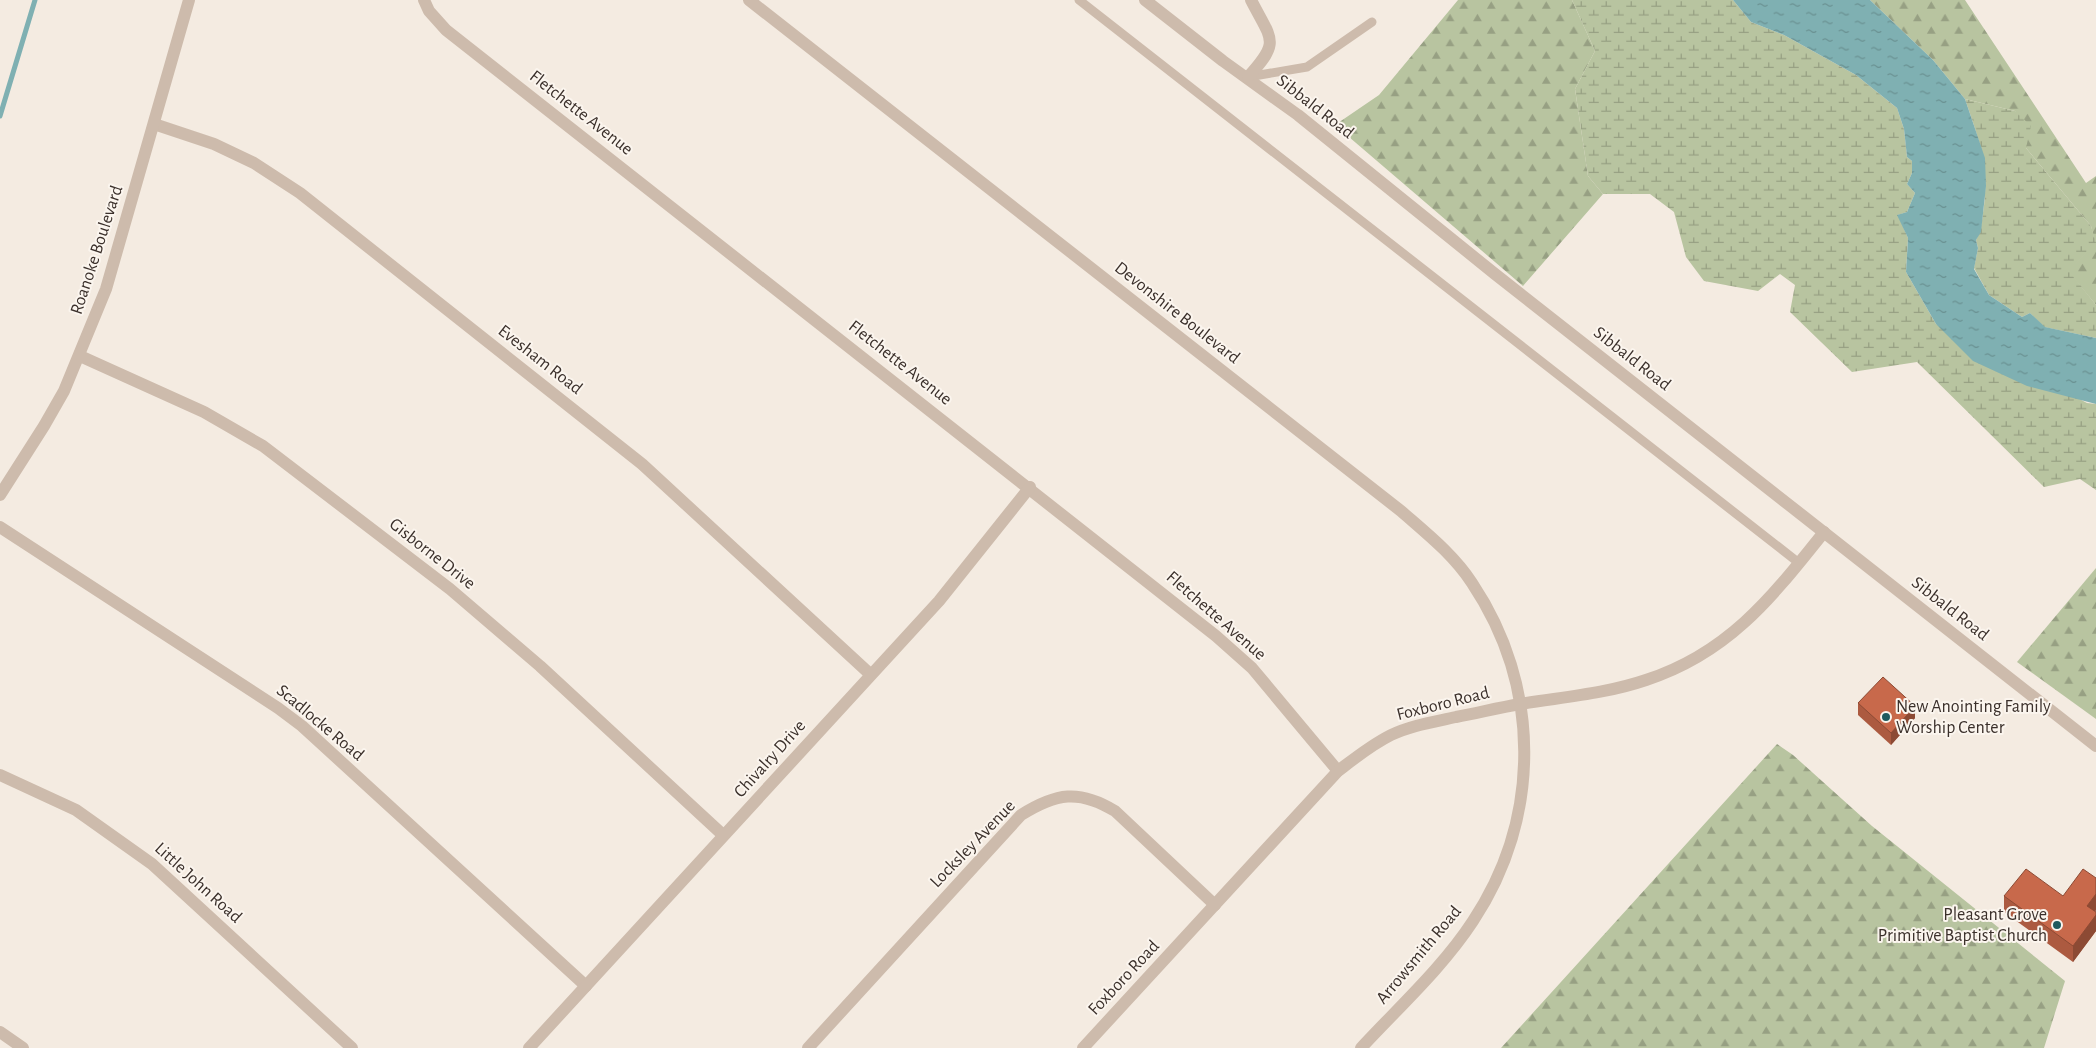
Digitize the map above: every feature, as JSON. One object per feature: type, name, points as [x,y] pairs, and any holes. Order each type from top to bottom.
[{"type":"street","name":"Roanoke Boulevard","points":[[0,495],[44,426],[80,356],[106,290],[189,0]]},
{"type":"street","name":"Fletchette Avenue","points":[[424,0],[429,11],[446,30],[1030,487],[1216,636],[1245,662],[1283,703],[1338,771]]},
{"type":"street","name":"Devonshire Boulevard","points":[[749,0],[1401,511],[1448,552],[1472,582],[1509,654],[1519,704]]},
{"type":"street","name":"Sibbald Road","points":[[1145,0],[1298,115],[1495,274],[2096,746]]},
{"type":"street","points":[[1248,78],[1264,60],[1271,48],[1270,36],[1252,0]]},
{"type":"street","name":"Evesham Road","points":[[154,124],[230,152],[254,163],[300,193],[642,464],[870,674]]},
{"type":"street","name":"Gisborne Drive","points":[[80,356],[204,412],[263,446],[450,589],[540,666],[723,835]]},
{"type":"street","name":"Chivalry Drive","points":[[529,1048],[965,570],[1030,487]]},
{"type":"street","name":"Scadlocke Road","points":[[0,527],[278,708],[302,726],[586,986]]},
{"type":"street","name":"Foxboro Road","points":[[1083,1048],[1338,771],[1368,748],[1413,726],[1519,704],[1606,691],[1648,680],[1700,655],[1726,639],[1750,619],[1800,563],[1824,532]]},
{"type":"street","name":"Arrowsmith Road","points":[[1361,1048],[1448,954],[1473,921],[1492,888],[1508,853],[1519,813],[1525,775],[1526,743],[1519,704]]},
{"type":"street","name":"Little John Road","points":[[0,775],[76,810],[152,864],[352,1048]]},
{"type":"street","name":"Locksley Avenue","points":[[808,1048],[1021,815],[1056,797],[1078,796],[1097,800],[1115,811],[1215,904]]},
{"type":"street","points":[[0,1032],[23,1048]]},
{"type":"lane","points":[[1079,0],[1800,563]]},
{"type":"lane","points":[[1248,78],[1307,67],[1372,22]]},
{"type":"green space","points":[[1458,0],[1572,0],[1595,51],[1575,89],[1588,176],[1603,194],[1523,286],[1335,125],[1379,95]]},
{"type":"green space","points":[[1572,0],[1733,0],[1751,22],[1784,35],[1856,75],[1897,108],[1904,129],[1907,157],[1912,161],[1912,173],[1907,184],[1915,193],[1907,212],[1898,215],[1908,238],[1906,272],[1936,324],[2087,403],[2096,404],[2096,490],[2080,479],[2044,487],[1917,362],[1852,372],[1790,312],[1795,285],[1780,274],[1758,291],[1704,281],[1686,257],[1674,212],[1650,194],[1603,194],[1588,176],[1575,89],[1595,51]]},
{"type":"green space","points":[[1870,0],[1965,0],[2086,183],[2096,176],[2096,305],[2068,271],[2095,243],[2091,226],[2026,148],[2015,111],[1965,99],[1933,60]]},
{"type":"green space","points":[[1965,99],[2015,111],[2031,126],[2026,148],[2091,226],[2096,243],[2069,271],[2096,305],[2096,338],[2044,327],[2030,313],[2022,317],[1989,295],[1974,268],[1978,248],[1976,240],[1981,228],[1984,206],[1985,177],[1982,152]]},
{"type":"green space","points":[[2096,568],[2096,719],[2017,662]]},
{"type":"green space","points":[[1777,744],[1793,755],[1872,826],[2065,981],[2044,1048],[1501,1048]]},
{"type":"water","points":[[1733,0],[1870,0],[1933,60],[1965,99],[1985,158],[1986,186],[1981,232],[1976,240],[1978,248],[1974,269],[1989,295],[2022,317],[2030,313],[2045,327],[2096,338],[2096,404],[2027,386],[1973,361],[1936,324],[1906,272],[1908,238],[1897,215],[1907,212],[1915,193],[1907,184],[1912,173],[1912,161],[1907,157],[1904,129],[1897,108],[1856,75],[1784,35],[1751,22]]},
{"type":"building","name":"New Anointing Family Worship Center","points":[[1883,677],[1915,706],[1891,733],[1858,703]]},
{"type":"building","name":"Pleasant Grove Primitive Baptist Church","points":[[2026,869],[2063,896],[2083,869],[2096,878],[2096,894],[2087,906],[2096,912],[2096,915],[2073,946],[2004,896]]},
{"type":"waterway","points":[[0,116],[35,0]]},
{"type":"place","name":"New Anointing Family Worship Center","points":[[1886,717]]},
{"type":"place","name":"Pleasant Grove Primitive Baptist Church","points":[[2057,925]]}]
